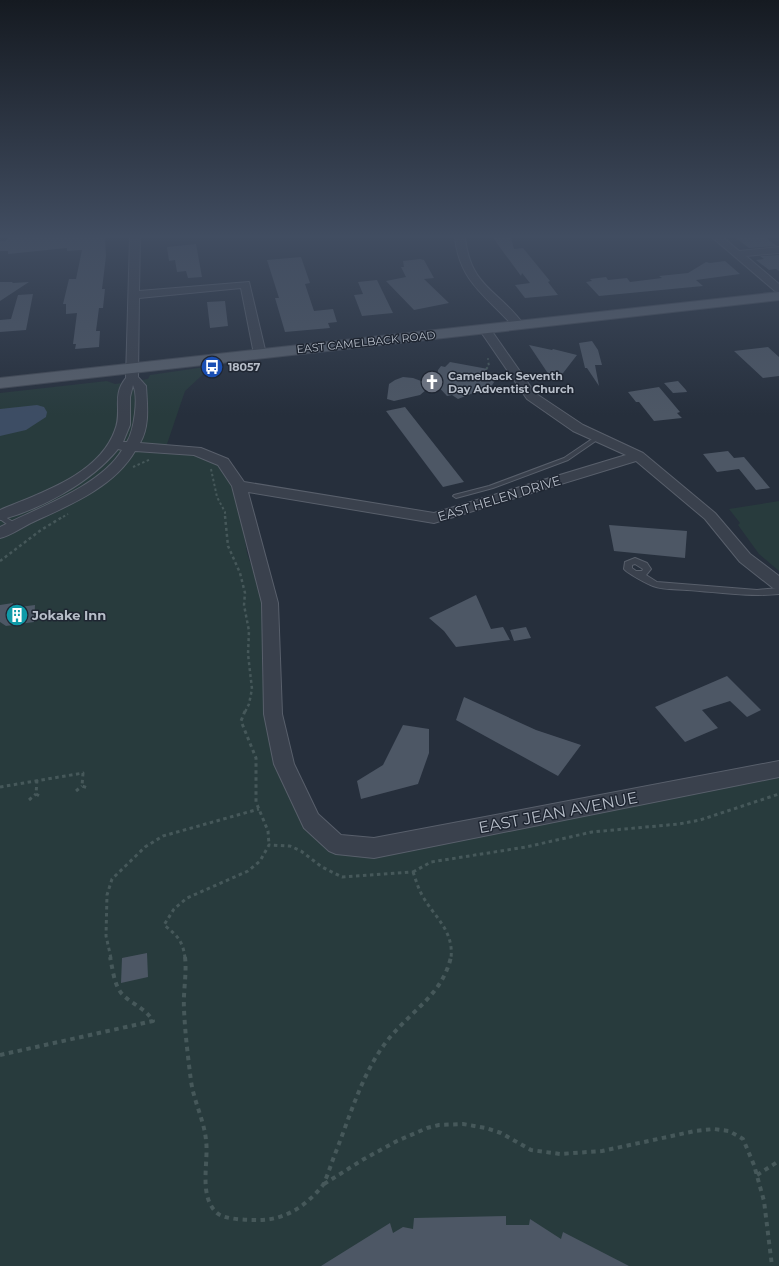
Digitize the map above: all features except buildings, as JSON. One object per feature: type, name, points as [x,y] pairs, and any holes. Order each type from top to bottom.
[{"type":"main road","name":"EAST CAMELBACK ROAD","points":[[0,383],[132,373],[260,354],[769,297]]},
{"type":"street","points":[[0,516],[65,487],[93,469],[115,445],[124,423],[125,388],[132,373],[135,297]]},
{"type":"street","points":[[248,297],[260,354]]},
{"type":"street","points":[[490,297],[510,315],[518,325]]},
{"type":"street","points":[[485,329],[531,396],[578,428],[638,456],[710,516],[746,558],[779,584]]},
{"type":"street","points":[[0,533],[13,525],[77,495],[108,474],[137,438],[140,423],[140,386],[132,373]]},
{"type":"street","points":[[115,445],[196,451],[223,462],[239,486]]},
{"type":"street","name":"EAST HELEN DRIVE","points":[[239,486],[434,518],[638,456]]},
{"type":"street","name":"EAST JEAN AVENUE","points":[[239,486],[270,603],[272,714],[284,764],[311,821],[336,844],[374,848],[779,769]]},
{"type":"lane","points":[[456,496],[491,487],[566,459],[598,438]]},
{"type":"lane","points":[[0,516],[13,525]]},
{"type":"lane","points":[[638,574],[655,584],[757,593],[779,591]]},
{"type":"path","points":[[486,369],[489,366],[488,358]]},
{"type":"path","points":[[132,467],[157,457]]},
{"type":"path","points":[[210,465],[217,497],[225,512],[228,546],[240,574],[245,593],[245,613],[249,631],[248,654],[252,689],[249,704],[241,721],[256,758],[256,802],[268,832],[269,845],[265,855],[259,863],[245,874],[184,898],[168,916],[164,925],[179,937],[184,946],[186,962],[184,1008],[185,1032],[194,1100],[205,1131],[207,1148],[206,1190],[210,1204],[218,1214],[247,1221],[264,1221],[293,1212],[308,1202],[324,1185],[347,1169],[411,1135],[438,1125],[452,1124],[484,1126],[536,1152],[554,1153],[603,1151],[634,1146],[694,1131],[715,1128],[731,1130],[739,1135],[749,1148],[765,1206],[772,1266]]},
{"type":"path","points":[[0,561],[41,530],[72,511]]},
{"type":"path","points":[[0,787],[83,773],[82,786],[76,791]]},
{"type":"path","points":[[30,800],[36,794],[37,780]]},
{"type":"path","points":[[82,786],[88,788]]},
{"type":"path","points":[[36,794],[41,796]]},
{"type":"path","points":[[269,845],[290,846],[300,851],[322,867],[342,877],[413,872],[431,862],[526,847],[592,832],[656,828],[693,821],[779,794]]},
{"type":"path","points":[[0,1055],[153,1021],[149,1014],[122,995],[116,983],[106,936],[107,895],[112,880],[145,847],[163,836],[259,809]]},
{"type":"path","points":[[324,1185],[364,1081],[377,1056],[394,1033],[442,985],[451,960],[451,937],[444,924],[418,887],[413,872]]},
{"type":"path","points":[[757,1175],[779,1161]]},
{"type":"shaded area","points":[[212,366],[185,391],[164,453],[194,455],[213,462],[221,468],[233,489],[240,511],[247,553],[261,594],[263,608],[262,667],[265,716],[304,826],[368,857],[386,856],[550,819],[779,773],[779,1266],[0,1266],[0,393],[107,381],[115,384],[148,379],[150,375]]},
{"type":"shaded area","points":[[779,501],[779,571],[759,554],[738,525],[740,523],[729,509]]},
{"type":"water","points":[[37,405],[44,407],[47,412],[46,417],[26,430],[0,436],[0,409]]},
{"type":"place","name":"18057","points":[[212,367]]},
{"type":"place","name":"Camelback Seventh Day Adventist Church","points":[[432,382]]},
{"type":"place","name":"Jokake Inn","points":[[17,615]]}]
